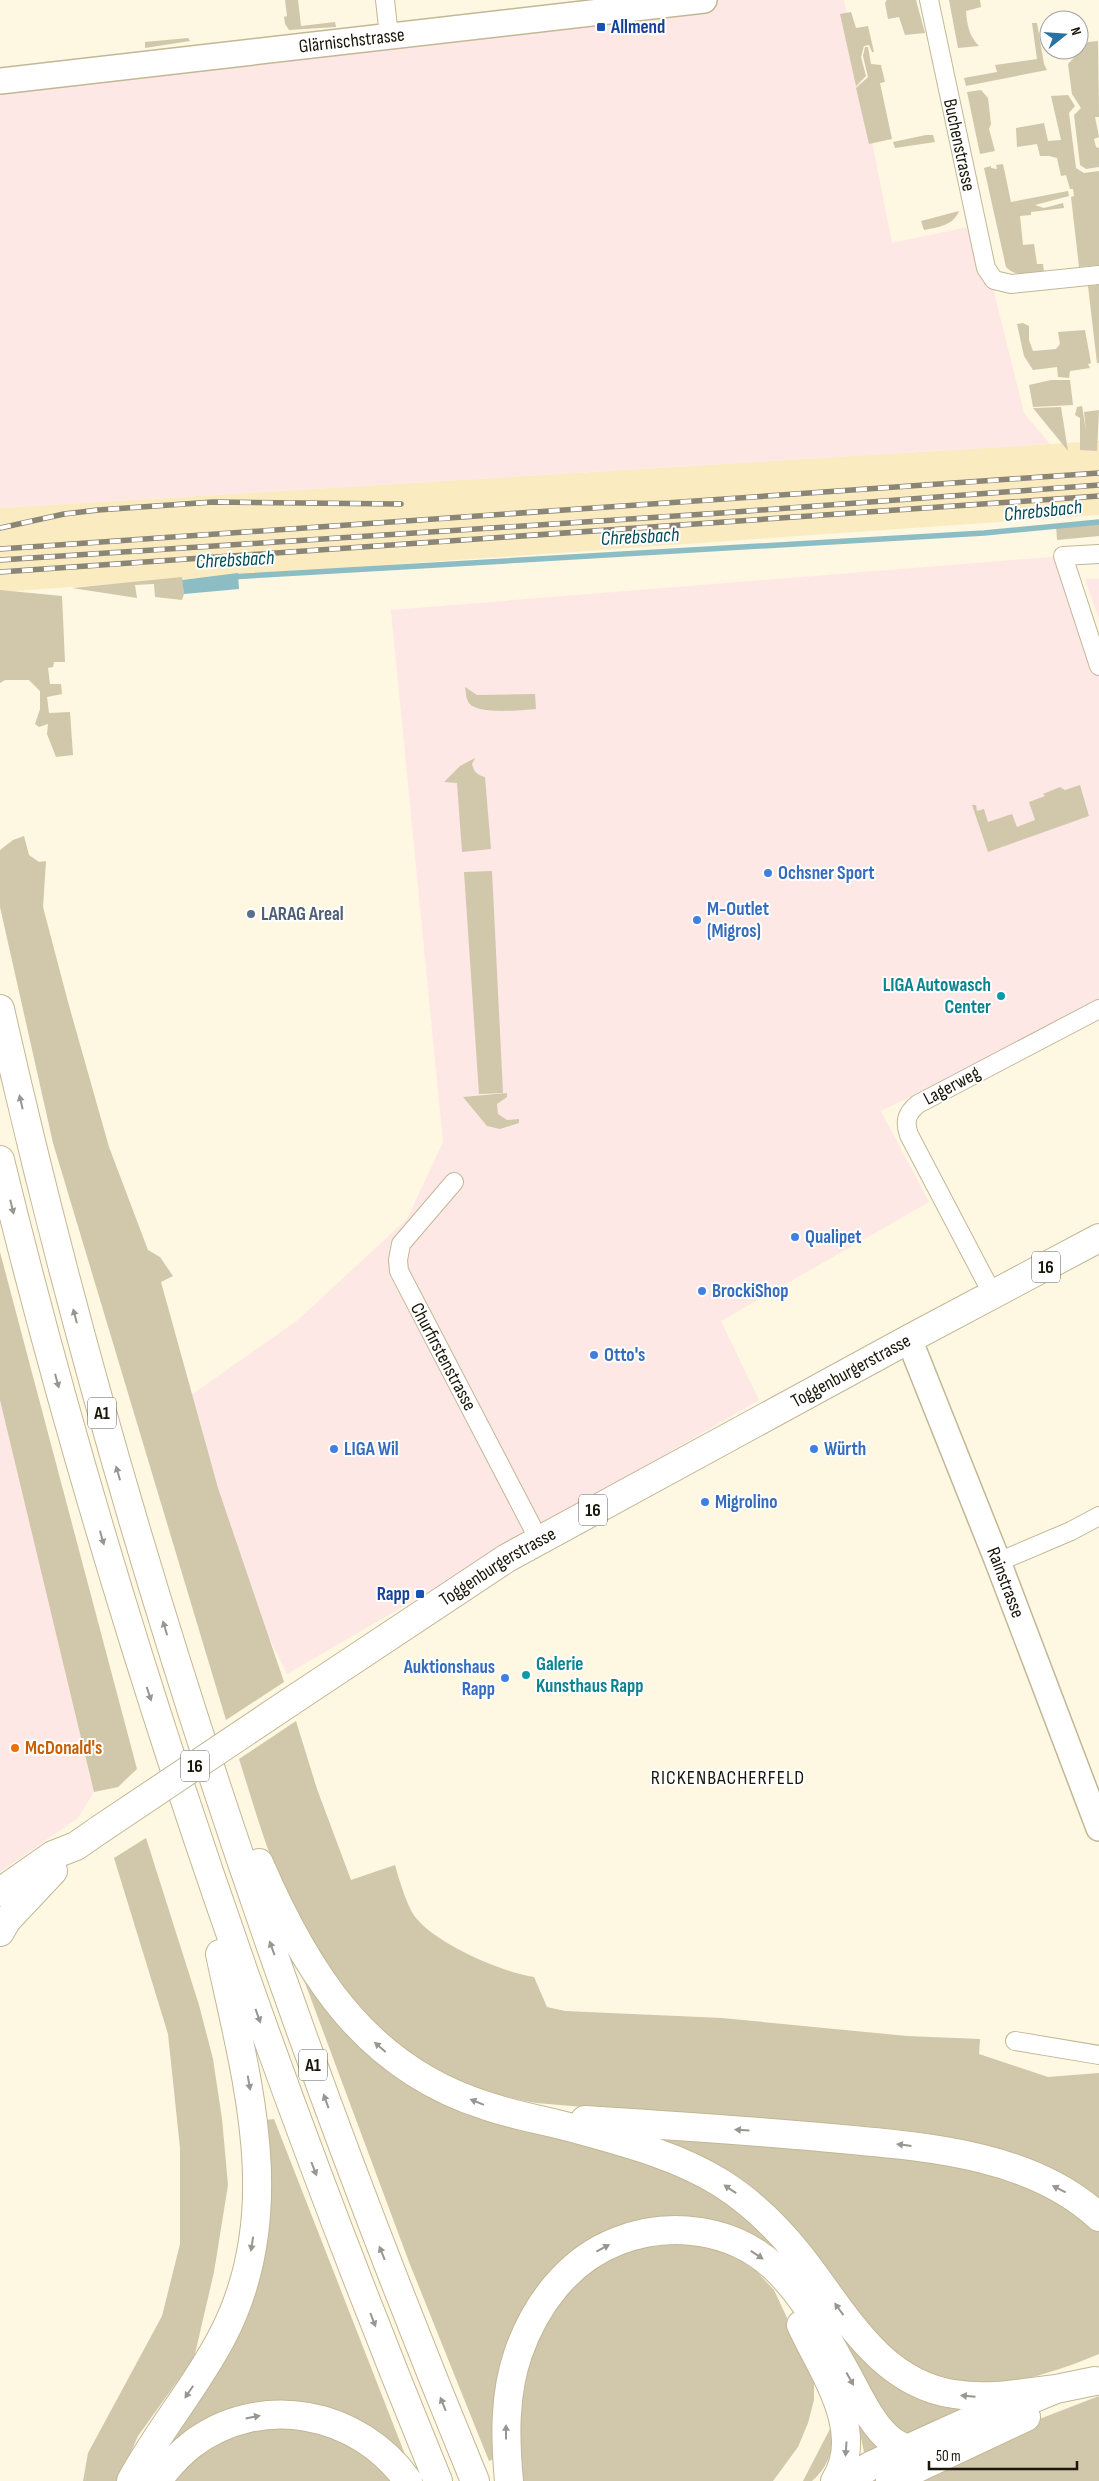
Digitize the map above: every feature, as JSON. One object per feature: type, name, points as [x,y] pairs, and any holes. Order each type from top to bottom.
[{"type":"main road","name":"A1","points":[[0,1009],[32,1149],[82,1344],[179,1675],[226,1820],[373,2231],[474,2481]]},
{"type":"main road","name":"A1","points":[[0,1160],[79,1460],[147,1688],[238,1959],[306,2147],[438,2481]]},
{"type":"main road","name":"Toggenburgerstrasse","points":[[0,1932],[7,1920],[26,1897],[76,1846],[461,1588],[540,1540],[1099,1238]]},
{"type":"main road","points":[[179,1675],[274,1896],[304,1955],[342,2009],[380,2048],[403,2066],[439,2087],[484,2106],[636,2146],[671,2158],[704,2174],[736,2193],[751,2204],[783,2236],[866,2344],[881,2359],[924,2387],[952,2394],[982,2397],[1056,2389],[1097,2381]]},
{"type":"main road","points":[[131,2481],[203,2371],[223,2335],[244,2281],[256,2218],[258,2170],[252,2100],[192,1821]]},
{"type":"main road","name":"Toggenburgerstrasse","points":[[0,1892],[53,1856],[76,1846]]},
{"type":"main road","points":[[524,2115],[743,2130],[905,2144],[1009,2166],[1064,2191],[1099,2217]]},
{"type":"main road","points":[[509,2481],[506,2428],[511,2381],[531,2321],[546,2298],[564,2277],[588,2257],[614,2242],[646,2232],[679,2230],[707,2233],[752,2251],[773,2266],[808,2307],[874,2421],[887,2436],[906,2449],[926,2454],[946,2454]]},
{"type":"main road","points":[[791,2288],[796,2314],[830,2386],[844,2422],[846,2455],[843,2468],[834,2481]]},
{"type":"main road","points":[[890,2481],[1097,2381]]},
{"type":"main road","points":[[846,2481],[870,2466],[980,2416],[1007,2409],[1056,2389]]},
{"type":"main road","points":[[157,2481],[177,2457],[208,2434],[247,2418],[282,2414],[322,2419],[352,2431],[381,2450],[408,2481]]},
{"type":"street","points":[[385,0],[389,36]]},
{"type":"street","name":"Glärnischstrasse","points":[[0,81],[704,0]]},
{"type":"street","name":"Buchenstrasse","points":[[929,0],[983,261],[990,274],[1000,283],[1023,284],[1099,275]]},
{"type":"street","points":[[1099,554],[1063,556],[1099,666]]},
{"type":"street","name":"Lagerweg","points":[[993,1295],[910,1135],[906,1126],[907,1117],[918,1104],[1099,1009]]},
{"type":"street","name":"Churfirstenstrasse","points":[[454,1182],[401,1244],[398,1271],[540,1540]]},
{"type":"street","name":"Rainstrasse","points":[[909,1339],[998,1562],[1099,1828]]},
{"type":"street","points":[[998,1562],[1071,1531],[1099,1516]]},
{"type":"street","points":[[1015,2041],[1099,2055]]},
{"type":"shaded area","points":[[285,0],[298,0],[301,26],[335,22],[336,27],[289,30],[285,24],[284,17],[287,16]]},
{"type":"shaded area","points":[[704,0],[844,0],[892,243],[968,227],[994,292],[1024,413],[1050,444],[0,508],[0,81]]},
{"type":"shaded area","points":[[887,0],[916,0],[925,33],[905,35],[899,17],[888,19],[885,3]]},
{"type":"shaded area","points":[[949,0],[980,0],[981,7],[966,11],[969,30],[979,46],[958,48]]},
{"type":"shaded area","points":[[851,12],[856,28],[868,26],[874,52],[872,52],[869,45],[864,46],[861,57],[866,76],[856,86],[840,14]]},
{"type":"shaded area","points":[[1032,23],[1037,23],[1039,60],[1043,60],[1047,70],[966,86],[964,78],[997,72],[995,65],[1037,59]]},
{"type":"shaded area","points":[[188,38],[190,41],[145,48],[145,42]]},
{"type":"shaded area","points":[[1098,41],[1099,117],[1095,117],[1099,137],[1094,139],[1096,147],[1099,148],[1099,167],[1086,169],[1080,165],[1074,115],[1081,108],[1072,94],[1068,64],[1072,60],[1089,60],[1089,42]]},
{"type":"shaded area","points":[[865,47],[868,47],[871,64],[881,65],[885,82],[880,83],[892,139],[869,144],[856,88],[868,77],[863,56]]},
{"type":"shaded area","points":[[981,90],[988,98],[991,124],[989,129],[995,151],[980,154],[967,92]]},
{"type":"shaded area","points":[[1068,95],[1075,106],[1069,113],[1076,168],[1084,173],[1099,171],[1099,265],[1079,267],[1071,197],[1074,196],[1073,189],[1070,189],[1066,175],[1061,176],[1057,158],[1040,156],[1037,144],[1017,147],[1016,128],[1044,123],[1048,141],[1061,140],[1051,96]]},
{"type":"shaded area","points":[[933,135],[935,142],[895,148],[893,142]]},
{"type":"shaded area","points":[[1003,164],[1011,202],[1068,191],[1069,196],[1035,205],[1044,208],[1063,203],[1064,208],[1031,212],[1031,215],[1020,216],[1023,245],[1034,244],[1037,264],[1043,264],[1044,272],[1019,274],[1006,267],[984,168],[991,166],[991,168],[997,169],[996,165]]},
{"type":"shaded area","points":[[959,211],[949,223],[924,230],[921,221]]},
{"type":"shaded area","points":[[1099,285],[1099,363],[1097,363],[1088,286]]},
{"type":"shaded area","points":[[1023,323],[1029,326],[1029,340],[1033,351],[1056,349],[1060,344],[1058,332],[1085,330],[1091,363],[1088,364],[1090,368],[1070,371],[1069,378],[1058,377],[1057,367],[1033,370],[1024,356],[1017,324]]},
{"type":"shaded area","points":[[1051,380],[1070,380],[1073,405],[1033,407],[1029,385]]},
{"type":"shaded area","points":[[1082,406],[1086,431],[1084,412],[1099,410],[1097,451],[1080,450],[1080,418],[1075,415],[1077,407]]},
{"type":"shaded area","points":[[1061,407],[1068,451],[1033,408]]},
{"type":"shaded area","points":[[1099,441],[1099,515],[0,592],[0,508]]},
{"type":"shaded area","points":[[1099,522],[1099,536],[1057,540],[1056,525]]},
{"type":"shaded area","points":[[1063,556],[1099,642],[1099,1005],[881,1111],[929,1202],[721,1321],[759,1400],[287,1674],[198,1492],[191,1395],[298,1320],[407,1219],[443,1142],[391,610]]},
{"type":"shaded area","points":[[182,577],[184,594],[182,600],[155,597],[154,584],[135,585],[137,598],[72,588]]},
{"type":"shaded area","points":[[1085,579],[1099,579],[1099,619]]},
{"type":"shaded area","points":[[0,590],[62,596],[65,662],[54,662],[53,667],[48,668],[50,684],[61,684],[62,694],[47,697],[49,713],[70,712],[73,755],[56,757],[47,734],[48,724],[39,727],[35,724],[40,709],[40,691],[29,680],[5,680],[0,683]]},
{"type":"shaded area","points":[[465,687],[477,695],[535,694],[536,709],[500,711],[474,707],[469,703]]},
{"type":"shaded area","points":[[475,758],[472,764],[476,773],[485,777],[491,849],[462,852],[457,783],[444,782],[460,766]]},
{"type":"shaded area","points":[[1080,785],[1089,816],[988,852],[972,805],[976,805],[977,811],[984,809],[988,822],[1012,814],[1017,827],[1035,820],[1029,802],[1045,796],[1043,794],[1060,787],[1065,790]]},
{"type":"shaded area","points":[[24,836],[29,855],[39,862],[46,861],[43,907],[109,1147],[148,1250],[160,1257],[173,1276],[161,1282],[218,1488],[284,1682],[226,1720],[53,1143],[0,907],[0,850],[13,840]]},
{"type":"shaded area","points":[[492,871],[503,1093],[479,1094],[464,872]]},
{"type":"shaded area","points":[[507,1093],[507,1097],[497,1104],[498,1114],[507,1120],[519,1119],[519,1123],[500,1129],[487,1126],[463,1097]]},
{"type":"shaded area","points":[[0,1252],[137,1769],[118,1787],[94,1792],[0,1400]]},
{"type":"shaded area","points":[[0,1393],[94,1792],[78,1818],[0,1872]]},
{"type":"shaded area","points":[[296,1721],[317,1789],[351,1880],[395,1865],[409,1907],[426,1928],[454,1947],[470,1955],[505,1969],[534,1977],[547,2007],[565,2011],[722,2018],[907,2036],[980,2039],[979,2054],[1048,2077],[1099,2073],[1099,2199],[1062,2176],[1023,2158],[982,2145],[939,2136],[896,2129],[852,2125],[536,2103],[492,2093],[453,2078],[417,2058],[385,2034],[356,2006],[331,1974],[308,1938],[280,1881],[267,1847],[239,1759]]},
{"type":"shaded area","points":[[146,1838],[199,2005],[213,2059],[222,2119],[228,2185],[214,2272],[194,2358],[138,2436],[118,2481],[83,2481],[88,2453],[162,2316],[180,2244],[180,2148],[168,2034],[114,1858]]},
{"type":"shaded area","points":[[301,1972],[361,2043],[662,2164],[751,2216],[812,2287],[964,2411],[910,2435],[887,2426],[855,2369],[713,2222],[555,2273],[499,2457],[489,2461],[409,2262]]},
{"type":"shaded area","points":[[274,2119],[406,2457],[399,2457],[320,2410],[167,2455],[162,2448],[214,2372],[265,2120]]},
{"type":"shaded area","points":[[641,2131],[984,2164],[1099,2224],[1099,2354],[1046,2373],[990,2384],[962,2384],[935,2378],[910,2367],[887,2348],[841,2292],[762,2226]]},
{"type":"shaded area","points":[[675,2240],[725,2250],[756,2271],[774,2290],[814,2376],[814,2400],[808,2423],[798,2447],[773,2481],[522,2481],[518,2427],[524,2381],[544,2320],[561,2296],[614,2252]]},
{"type":"shaded area","points":[[1099,2396],[1099,2481],[906,2481],[1042,2418]]},
{"type":"shaded area","points":[[857,2419],[883,2447],[871,2453],[864,2452]]},
{"type":"shaded area","points":[[282,2425],[329,2433],[366,2454],[392,2481],[172,2481],[183,2466],[232,2435]]},
{"type":"shaded area","points":[[832,2425],[833,2441],[827,2463],[812,2481],[803,2481]]},
{"type":"water","points":[[238,573],[239,589],[184,594],[182,580]]},
{"type":"waterway","name":"Chrebsbach","points":[[230,577],[984,533],[1099,522]]},
{"type":"railway","points":[[0,549],[1099,473]]},
{"type":"railway","points":[[0,560],[721,513],[1099,485]]},
{"type":"railway","points":[[0,572],[1099,496]]},
{"type":"railway","points":[[0,528],[64,514],[213,502],[401,504]]},
{"type":"place","name":"Allmend","points":[[601,27]]},
{"type":"place","name":"Ochsner Sport","points":[[768,873]]},
{"type":"place","name":"LARAG Areal","points":[[251,914]]},
{"type":"place","name":"M-Outlet (Migros)","points":[[697,920]]},
{"type":"place","name":"LIGA Autowasch Center","points":[[1001,996]]},
{"type":"place","name":"Qualipet","points":[[795,1237]]},
{"type":"place","name":"BrockiShop","points":[[702,1291]]},
{"type":"place","name":"Otto's","points":[[594,1355]]},
{"type":"place","name":"LIGA Wil","points":[[334,1449]]},
{"type":"place","name":"Würth","points":[[814,1449]]},
{"type":"place","name":"Migrolino","points":[[705,1502]]},
{"type":"place","name":"Rapp","points":[[420,1594]]},
{"type":"place","name":"Galerie Kunsthaus Rapp","points":[[526,1675]]},
{"type":"place","name":"Auktionshaus Rapp","points":[[505,1678]]},
{"type":"place","name":"McDonald's","points":[[15,1748]]},
{"type":"district","name":"RICKENBACHERFELD","points":[[728,1778]]}]
